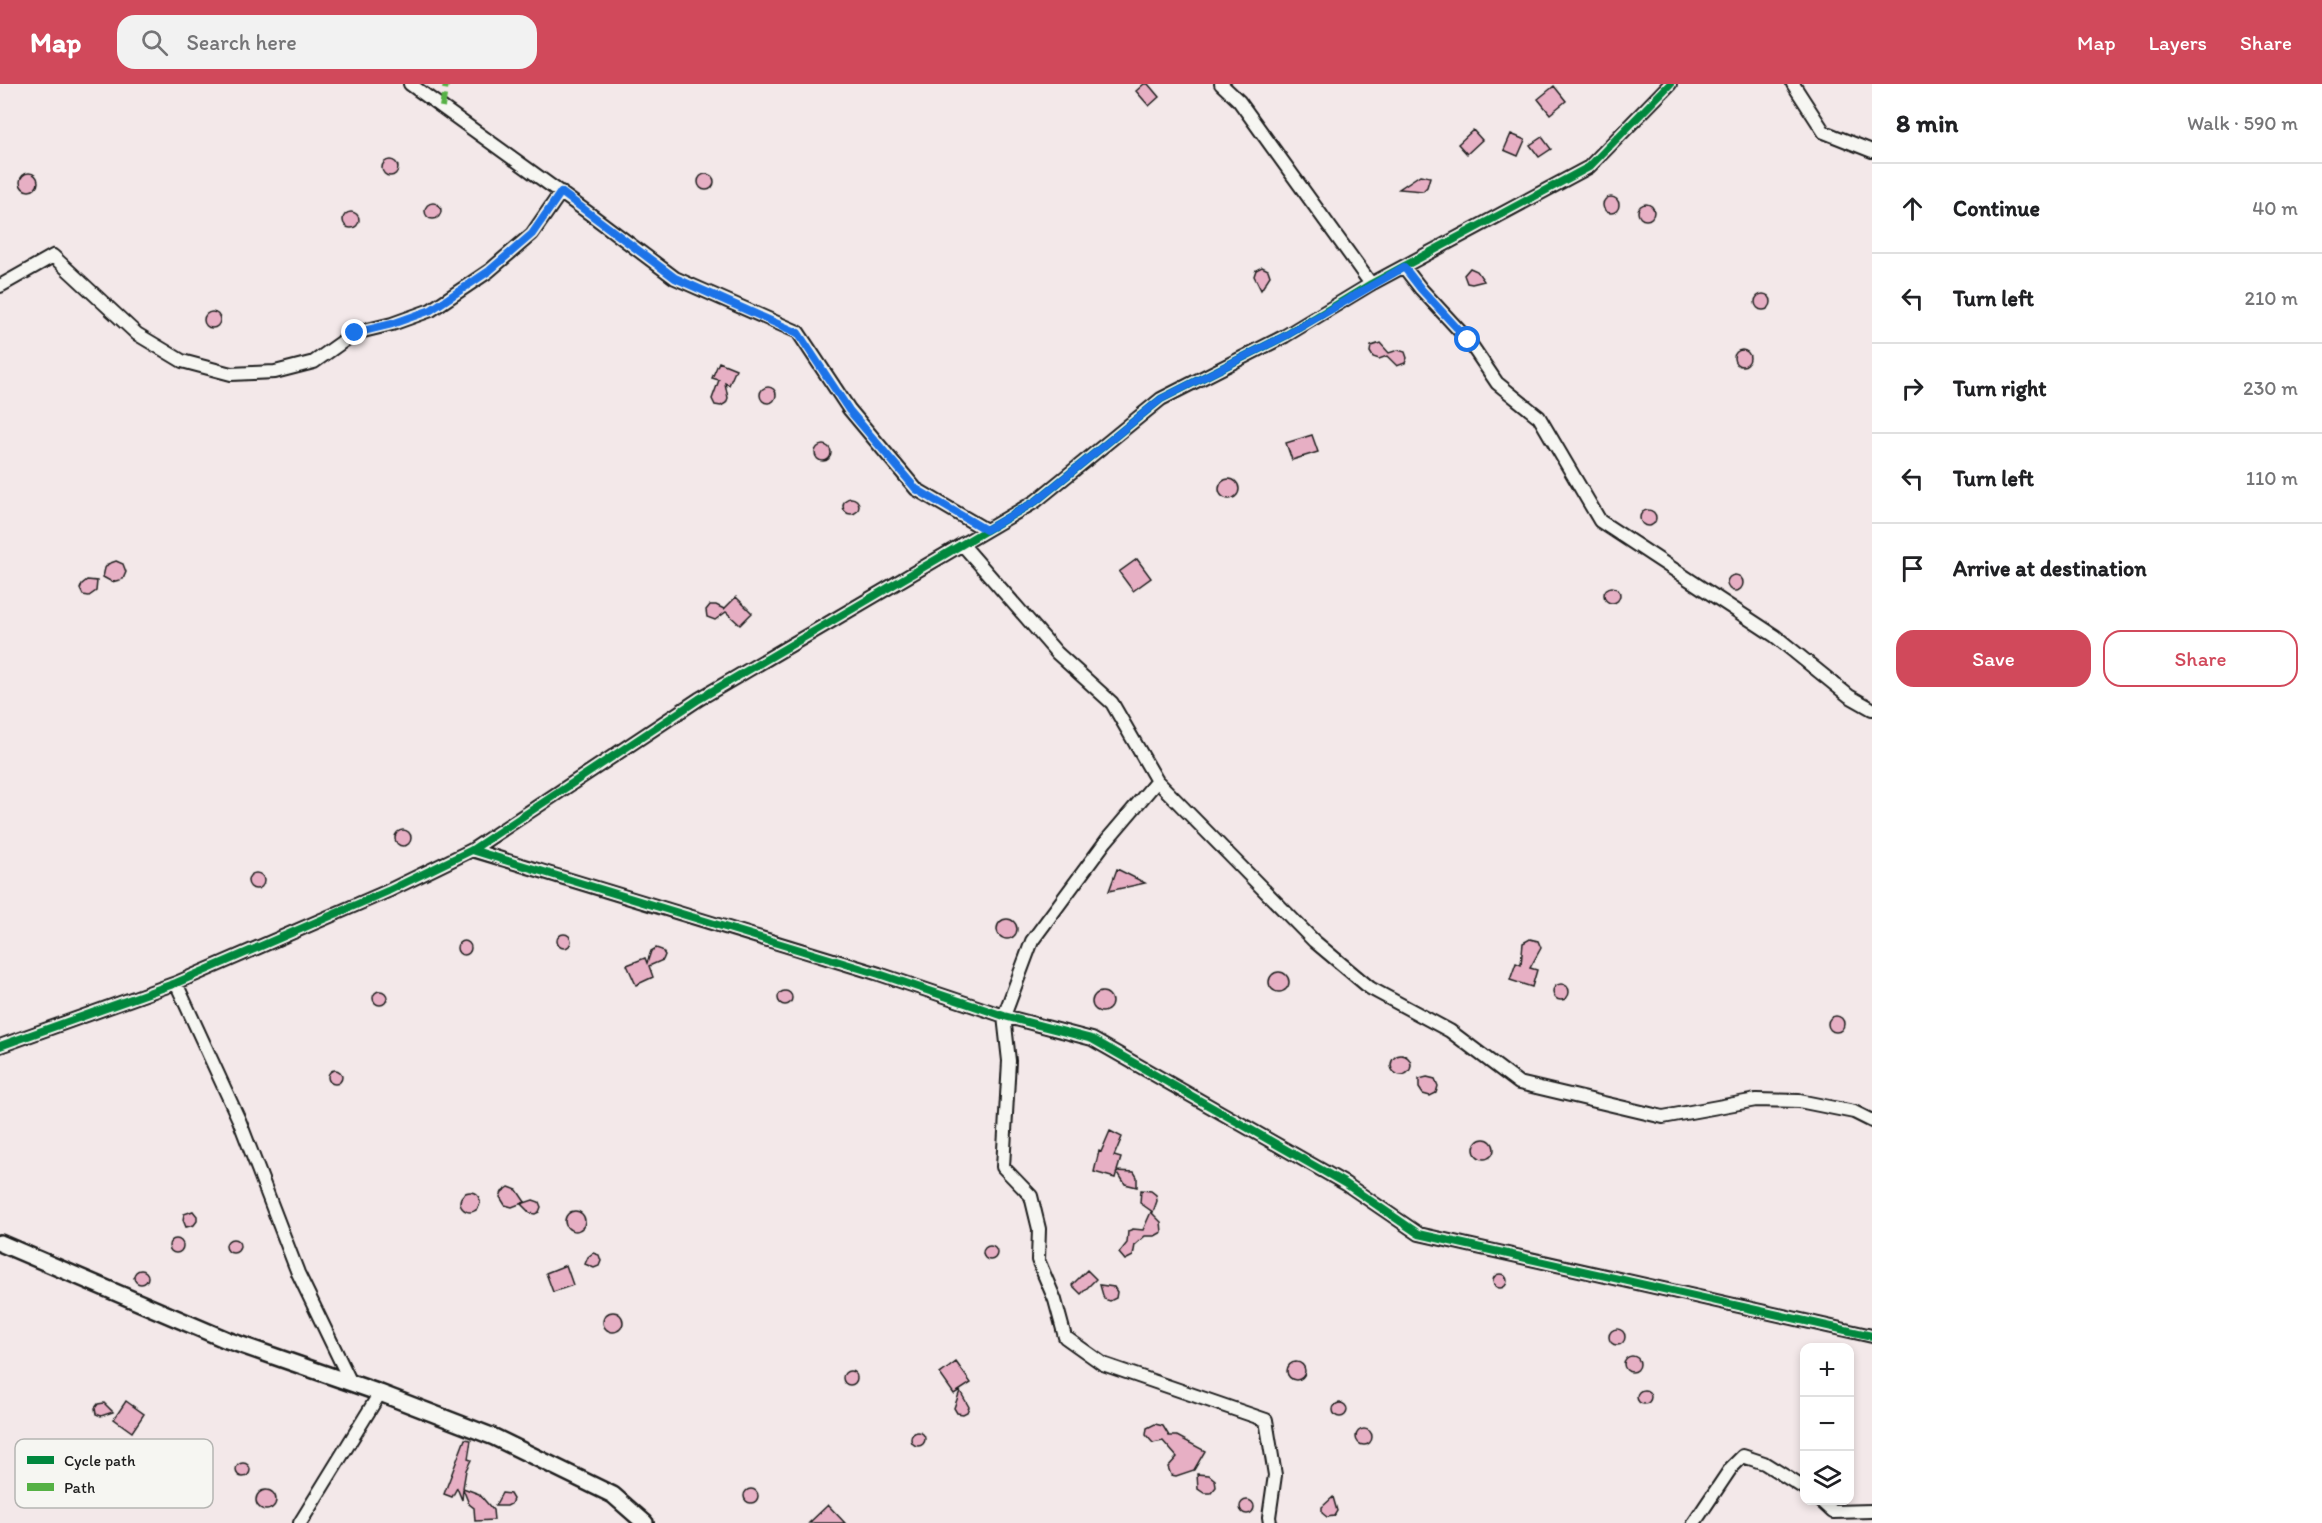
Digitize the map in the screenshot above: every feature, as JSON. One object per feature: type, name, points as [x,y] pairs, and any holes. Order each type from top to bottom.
[{"type":"street","points":[[410,84],[561,192],[675,278],[798,333],[849,410],[916,489],[986,530]]},
{"type":"street","points":[[1221,84],[1239,102],[1371,284]]},
{"type":"street","points":[[0,1046],[176,983],[388,891],[472,850],[699,699],[1036,501],[1161,399],[1285,336],[1371,284],[1589,166],[1670,84]]},
{"type":"street","points":[[1793,84],[1824,132],[1872,151]]},
{"type":"street","points":[[0,286],[53,256],[137,334],[182,361],[231,374],[275,372],[314,362],[355,333],[392,324],[431,310],[489,271],[532,234],[561,192]]},
{"type":"street","points":[[1404,267],[1468,340],[1497,382],[1539,417],[1600,521],[1776,636],[1849,696],[1872,709]]},
{"type":"street","points":[[962,544],[1057,653],[1112,703],[1157,781],[1314,941],[1370,988],[1450,1031],[1519,1083],[1663,1117],[1756,1100],[1799,1101],[1854,1112],[1872,1121]]},
{"type":"street","points":[[1157,781],[1106,841],[1032,941],[1004,1016],[1009,1061],[1003,1167],[1031,1196],[1039,1229],[1038,1260],[1055,1300],[1065,1337],[1103,1364],[1266,1420],[1275,1475],[1267,1521]]},
{"type":"street","points":[[472,850],[879,974],[1004,1016],[1092,1039],[1346,1184],[1419,1233],[1872,1336]]},
{"type":"street","points":[[176,983],[239,1120],[298,1273],[351,1383]]},
{"type":"street","points":[[0,1243],[227,1340],[380,1393],[494,1437],[613,1495],[645,1523]]},
{"type":"street","points":[[300,1523],[380,1393]]},
{"type":"street","points":[[1694,1523],[1731,1468],[1743,1456],[1764,1463],[1800,1486]]},
{"type":"street","points":[[1825,1505],[1833,1512],[1872,1511]]},
{"type":"building","points":[[1144,84],[1148,84],[1159,97],[1149,106],[1136,91]]},
{"type":"building","points":[[1554,86],[1566,101],[1550,114],[1538,99]]},
{"type":"building","points":[[1473,130],[1482,140],[1467,154],[1458,144]]},
{"type":"building","points":[[1511,134],[1525,140],[1518,156],[1504,150]]},
{"type":"building","points":[[1542,137],[1551,149],[1539,157],[1530,145]]},
{"type":"building","points":[[390,160],[396,162],[398,168],[396,174],[390,176],[384,174],[382,168],[384,162]]},
{"type":"building","points":[[29,173],[35,176],[38,182],[35,188],[29,191],[23,188],[20,182],[23,176]]},
{"type":"building","points":[[706,174],[712,176],[714,182],[712,188],[706,190],[700,188],[698,182],[700,176]]},
{"type":"building","points":[[1420,175],[1430,177],[1423,191],[1399,189]]},
{"type":"building","points":[[1611,197],[1617,199],[1619,205],[1617,211],[1611,213],[1605,211],[1603,205],[1605,199]]},
{"type":"building","points":[[433,203],[439,205],[441,211],[439,217],[433,219],[427,217],[425,211],[427,205]]},
{"type":"building","points":[[1646,204],[1652,206],[1654,212],[1652,218],[1646,220],[1640,218],[1638,212],[1640,206]]},
{"type":"building","points":[[351,212],[357,214],[359,220],[357,226],[351,228],[345,226],[343,220],[345,214]]},
{"type":"building","points":[[1262,267],[1268,270],[1270,276],[1261,290],[1254,276],[1256,270]]},
{"type":"building","points":[[1470,268],[1477,271],[1484,281],[1467,283],[1464,275]]},
{"type":"building","points":[[1763,294],[1769,296],[1771,302],[1769,308],[1763,310],[1757,308],[1755,302],[1757,296]]},
{"type":"building","points":[[212,312],[218,314],[220,320],[218,326],[212,328],[206,326],[204,320],[206,314]]},
{"type":"building","points":[[1380,343],[1389,353],[1398,350],[1405,352],[1407,358],[1405,363],[1397,366],[1387,356],[1379,359],[1373,357],[1370,352],[1371,346]]},
{"type":"building","points":[[1742,350],[1748,352],[1750,358],[1748,364],[1742,366],[1736,364],[1734,358],[1736,352]]},
{"type":"building","points":[[719,362],[736,369],[729,385],[725,383],[728,398],[721,406],[715,405],[712,399],[719,380],[712,378]]},
{"type":"building","points":[[768,387],[774,389],[776,395],[774,401],[768,403],[762,401],[760,395],[762,389]]},
{"type":"building","points":[[1312,435],[1318,452],[1292,460],[1286,443]]},
{"type":"building","points":[[823,445],[829,447],[831,453],[829,459],[823,461],[817,459],[815,453],[817,447]]},
{"type":"building","points":[[1229,479],[1236,482],[1239,489],[1236,496],[1229,499],[1222,496],[1219,489],[1222,482]]},
{"type":"building","points":[[851,498],[857,500],[859,506],[857,512],[851,514],[845,512],[843,506],[845,500]]},
{"type":"building","points":[[1648,510],[1654,512],[1656,518],[1654,524],[1648,526],[1642,524],[1640,518],[1642,512]]},
{"type":"building","points":[[1137,559],[1151,578],[1133,591],[1119,572]]},
{"type":"building","points":[[116,561],[123,564],[126,572],[123,579],[112,582],[103,577],[108,564]]},
{"type":"building","points":[[1735,575],[1741,577],[1743,583],[1741,589],[1735,591],[1729,589],[1727,583],[1729,577]]},
{"type":"building","points":[[87,580],[97,581],[96,591],[89,596],[83,595],[80,589]]},
{"type":"building","points":[[1612,587],[1618,589],[1620,595],[1618,601],[1612,603],[1606,601],[1604,595],[1606,589]]},
{"type":"building","points":[[736,597],[752,613],[740,625],[726,612],[715,620],[707,617],[706,610],[710,605],[724,609]]},
{"type":"building","points":[[403,830],[409,832],[411,838],[409,844],[403,846],[397,844],[395,838],[397,832]]},
{"type":"building","points":[[1117,869],[1145,883],[1109,891]]},
{"type":"building","points":[[256,873],[262,875],[264,881],[262,887],[256,889],[250,887],[248,881],[250,875]]},
{"type":"building","points":[[1007,919],[1014,922],[1017,929],[1014,936],[1007,939],[1000,936],[997,929],[1000,922]]},
{"type":"building","points":[[561,934],[567,934],[571,941],[567,948],[561,948],[557,944],[557,938]]},
{"type":"building","points":[[1530,939],[1538,941],[1541,948],[1530,968],[1537,970],[1532,987],[1510,980],[1516,963],[1521,965],[1523,943]]},
{"type":"building","points":[[461,941],[467,941],[471,948],[467,955],[461,955],[457,951],[457,945]]},
{"type":"building","points":[[656,948],[662,950],[665,955],[663,960],[649,966],[653,977],[636,985],[627,965],[645,958],[647,963],[651,951]]},
{"type":"building","points":[[1279,972],[1286,975],[1289,982],[1286,989],[1279,992],[1272,989],[1269,982],[1272,975]]},
{"type":"building","points":[[1561,984],[1567,986],[1569,992],[1567,998],[1561,1000],[1555,998],[1553,992],[1555,986]]},
{"type":"building","points":[[377,991],[383,991],[387,998],[383,1005],[377,1005],[373,1001],[373,995]]},
{"type":"building","points":[[782,991],[788,991],[792,998],[788,1005],[782,1005],[778,1001],[778,995]]},
{"type":"building","points":[[1102,992],[1109,995],[1112,1002],[1109,1009],[1102,1012],[1095,1009],[1092,1002],[1095,995]]},
{"type":"building","points":[[1836,1016],[1842,1018],[1844,1024],[1842,1030],[1836,1032],[1830,1030],[1828,1024],[1830,1018]]},
{"type":"building","points":[[1401,1055],[1408,1058],[1411,1065],[1408,1072],[1401,1075],[1394,1072],[1391,1065],[1394,1058]]},
{"type":"building","points":[[332,1070],[338,1070],[342,1077],[338,1084],[332,1084],[328,1080],[328,1074]]},
{"type":"building","points":[[1427,1077],[1435,1079],[1438,1086],[1436,1093],[1430,1096],[1423,1094],[1419,1088],[1419,1079]]},
{"type":"building","points":[[1110,1131],[1122,1137],[1114,1156],[1121,1158],[1115,1178],[1094,1172],[1099,1151],[1101,1152]]},
{"type":"building","points":[[1484,1139],[1491,1142],[1494,1149],[1491,1156],[1484,1159],[1477,1156],[1474,1149],[1477,1142]]},
{"type":"building","points":[[1117,1171],[1134,1172],[1137,1177],[1137,1187],[1125,1184]]},
{"type":"building","points":[[509,1187],[517,1190],[525,1202],[512,1207],[505,1205],[500,1197],[502,1192]]},
{"type":"building","points":[[1141,1190],[1151,1191],[1156,1195],[1157,1201],[1153,1212],[1140,1203]]},
{"type":"building","points":[[470,1192],[477,1195],[480,1202],[477,1209],[470,1212],[463,1209],[460,1202],[463,1195]]},
{"type":"building","points":[[533,1200],[539,1202],[541,1207],[535,1214],[530,1213],[521,1204]]},
{"type":"building","points":[[193,1211],[197,1216],[197,1221],[194,1225],[186,1227],[183,1220],[184,1214]]},
{"type":"building","points":[[575,1211],[582,1214],[585,1221],[582,1228],[575,1231],[568,1228],[565,1221],[568,1214]]},
{"type":"building","points":[[1151,1212],[1161,1222],[1162,1232],[1155,1236],[1145,1236],[1135,1245],[1133,1256],[1125,1260],[1119,1253],[1127,1243],[1128,1231],[1143,1230]]},
{"type":"building","points":[[173,1239],[179,1239],[183,1246],[179,1253],[173,1253],[169,1249],[169,1243]]},
{"type":"building","points":[[230,1239],[236,1239],[240,1246],[236,1253],[230,1253],[226,1249],[226,1243]]},
{"type":"building","points":[[987,1246],[993,1246],[997,1253],[993,1260],[987,1260],[983,1256],[983,1250]]},
{"type":"building","points":[[593,1253],[599,1255],[601,1261],[599,1266],[594,1268],[585,1264]]},
{"type":"building","points":[[566,1265],[573,1285],[553,1292],[546,1273]]},
{"type":"building","points":[[138,1270],[144,1270],[148,1277],[144,1284],[138,1284],[134,1280],[134,1274]]},
{"type":"building","points":[[1087,1270],[1096,1279],[1081,1294],[1072,1285]]},
{"type":"building","points":[[1497,1274],[1503,1274],[1507,1281],[1503,1288],[1497,1288],[1493,1284],[1493,1278]]},
{"type":"building","points":[[1100,1285],[1114,1287],[1117,1292],[1116,1298],[1110,1301],[1104,1299]]},
{"type":"building","points":[[613,1312],[620,1315],[623,1322],[620,1329],[613,1332],[606,1329],[603,1322],[606,1315]]},
{"type":"building","points":[[1617,1329],[1625,1337],[1617,1345],[1609,1337]]},
{"type":"building","points":[[1632,1356],[1640,1364],[1632,1372],[1624,1364]]},
{"type":"building","points":[[956,1362],[971,1383],[954,1394],[940,1374]]},
{"type":"building","points":[[1296,1362],[1302,1365],[1305,1371],[1302,1377],[1296,1380],[1290,1377],[1287,1371],[1290,1365]]},
{"type":"building","points":[[847,1371],[853,1371],[857,1378],[853,1385],[847,1385],[843,1381],[843,1375]]},
{"type":"building","points":[[1641,1390],[1647,1390],[1651,1397],[1647,1404],[1641,1404],[1637,1400],[1637,1394]]},
{"type":"building","points":[[960,1391],[969,1407],[963,1414],[957,1413],[954,1408]]},
{"type":"building","points":[[126,1401],[144,1414],[132,1432],[114,1419]]},
{"type":"building","points":[[104,1403],[113,1412],[101,1416],[96,1414],[95,1408],[98,1404]]},
{"type":"building","points":[[1337,1403],[1343,1403],[1347,1410],[1343,1417],[1337,1417],[1333,1413],[1333,1407]]},
{"type":"building","points":[[1155,1424],[1163,1426],[1169,1436],[1177,1436],[1205,1451],[1194,1470],[1176,1476],[1171,1475],[1168,1467],[1177,1457],[1163,1441],[1153,1443],[1146,1435],[1147,1428]]},
{"type":"building","points":[[1364,1429],[1372,1437],[1364,1445],[1356,1437]]},
{"type":"building","points":[[915,1432],[921,1432],[925,1439],[921,1446],[915,1446],[911,1442],[911,1436]]},
{"type":"building","points":[[465,1439],[471,1440],[468,1459],[471,1460],[466,1470],[463,1488],[479,1494],[493,1510],[494,1520],[475,1521],[474,1508],[469,1504],[463,1489],[462,1500],[457,1488],[452,1497],[444,1494]]},
{"type":"building","points":[[243,1463],[248,1465],[250,1470],[248,1475],[243,1477],[238,1475],[236,1470],[238,1465]]},
{"type":"building","points":[[1197,1474],[1209,1475],[1215,1480],[1216,1487],[1211,1493],[1204,1493],[1198,1489]]},
{"type":"building","points":[[748,1489],[754,1489],[758,1496],[754,1503],[748,1503],[744,1499],[744,1493]]},
{"type":"building","points":[[266,1490],[273,1493],[276,1500],[273,1507],[266,1510],[259,1507],[256,1500],[259,1493]]},
{"type":"building","points":[[502,1493],[510,1494],[513,1499],[511,1504],[495,1506]]},
{"type":"building","points":[[1333,1497],[1337,1511],[1334,1516],[1327,1517],[1322,1513],[1322,1507]]},
{"type":"building","points":[[1244,1500],[1250,1500],[1254,1507],[1250,1514],[1244,1514],[1240,1510],[1240,1504]]},
{"type":"building","points":[[828,1505],[845,1523],[809,1523]]},
{"type":"marked path","points":[[442,107],[446,84]]},
{"type":"cycle path","points":[[0,1046],[176,983],[388,891],[472,850],[699,699],[1036,501],[1161,399],[1285,336],[1371,284],[1589,167],[1670,84]]},
{"type":"cycle path","points":[[472,850],[879,974],[1004,1016],[1092,1039],[1346,1184],[1419,1234],[1872,1336]]},
{"type":"route","points":[[355,333],[392,324],[431,310],[489,271],[532,234],[561,192],[675,278],[798,333],[849,410],[916,489],[986,530],[1036,501],[1161,399],[1285,336],[1371,284],[1404,267],[1468,340]]}]
